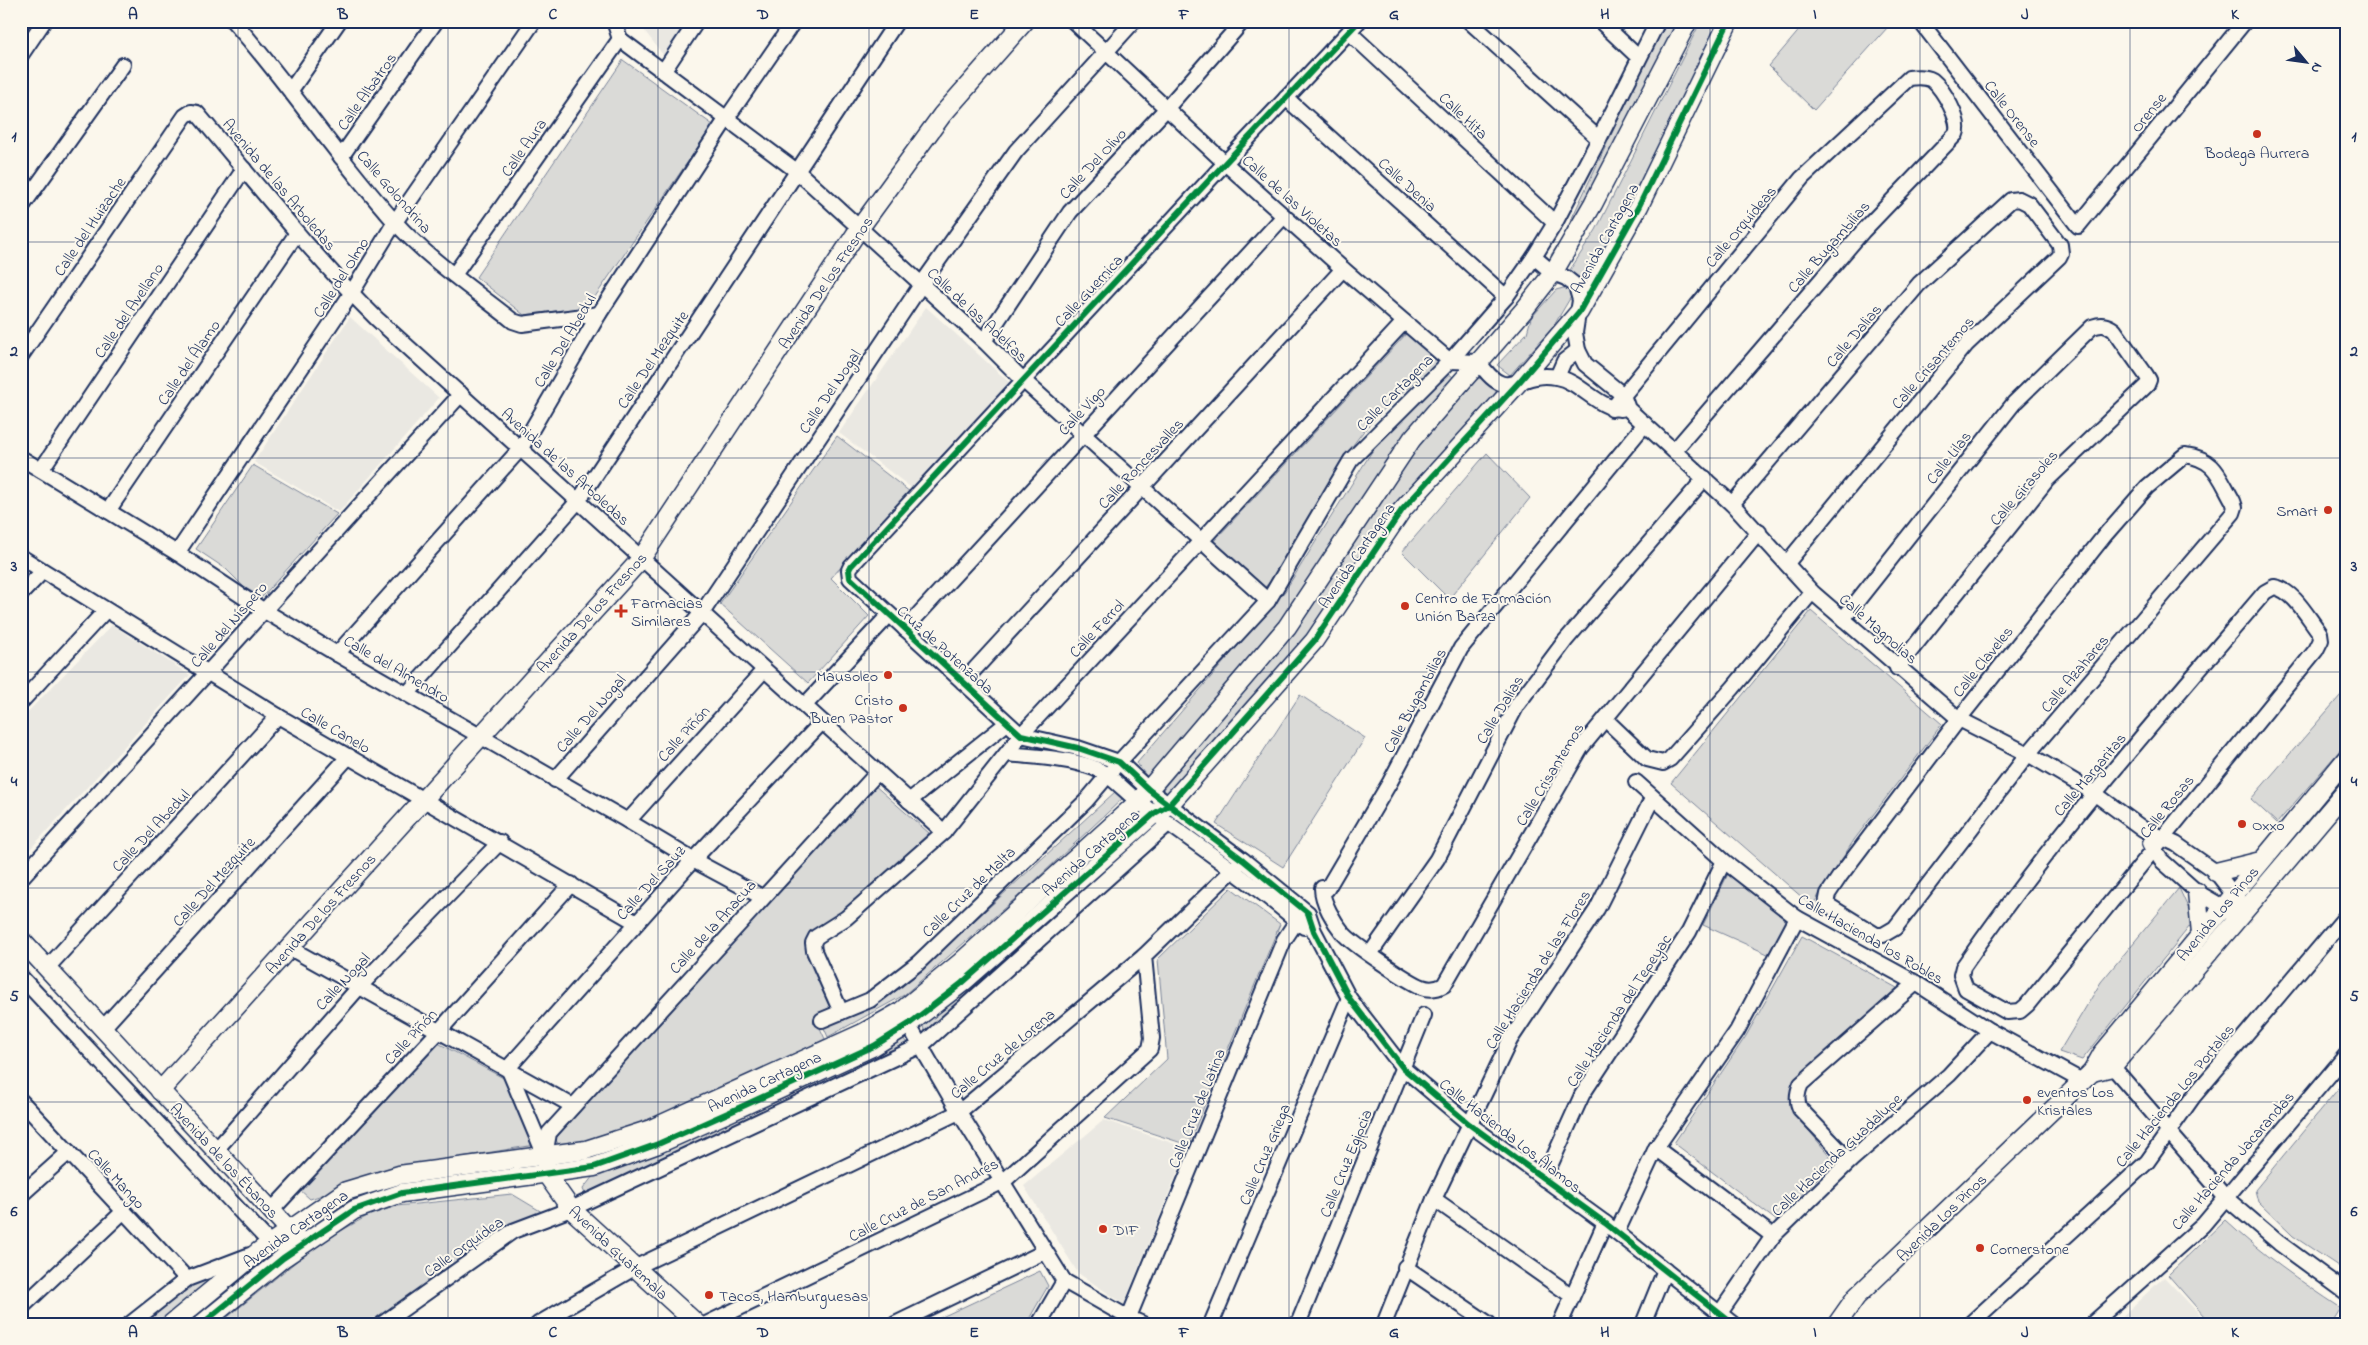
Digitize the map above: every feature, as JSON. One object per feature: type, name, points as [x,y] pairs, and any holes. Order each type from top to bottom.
[{"type":"street","points":[[21,55],[44,21]]},
{"type":"street","points":[[291,90],[339,21]]},
{"type":"street","name":"Calle Albatros","points":[[341,157],[436,21]]},
{"type":"street","name":"Calle del Olmo","points":[[177,553],[351,294],[395,222],[534,21]]},
{"type":"street","points":[[614,21],[620,39]]},
{"type":"street","points":[[663,72],[697,21]]},
{"type":"street","name":"Calle Del Abedul","points":[[337,654],[521,448],[599,314],[727,118],[794,21]]},
{"type":"street","name":"Calle Del Mezquite","points":[[407,694],[579,500],[897,21]]},
{"type":"street","name":"Avenida De los Fresnos","points":[[160,1091],[288,947],[641,559],[859,230],[942,116],[1025,21]]},
{"type":"street","name":"Calle de las Violetas","points":[[1073,21],[1225,163],[1343,269],[1450,361]]},
{"type":"street","name":"Calle Del Nogal","points":[[554,780],[702,613],[921,285],[1016,151],[1134,21]]},
{"type":"street","name":"Calle Del Olivo","points":[[984,341],[1070,212],[1166,109],[1243,21]]},
{"type":"street","name":"Calle Guernica","points":[[853,582],[850,574],[851,566],[1359,21]]},
{"type":"street","points":[[1470,21],[1599,140]]},
{"type":"street","points":[[1600,21],[1638,58]]},
{"type":"street","name":"Calle Cartagena","points":[[1120,762],[1268,601],[1351,460],[1450,361],[1506,297],[1555,223],[1658,21]]},
{"type":"street","name":"Avenida Cartagena","points":[[202,1324],[213,1318],[301,1245],[354,1210],[402,1193],[594,1168],[658,1144],[874,1046],[961,962],[1143,796],[1287,627],[1412,438],[1524,310],[1553,273],[1593,204],[1688,21]]},
{"type":"street","name":"Avenida Cartagena","points":[[171,1324],[264,1247],[346,1191],[399,1175],[586,1150],[651,1128],[863,1033],[904,1018],[962,983],[1165,814],[1314,641],[1402,510],[1520,381],[1579,312],[1639,206],[1729,21]]},
{"type":"street","name":"Calle Orense","points":[[1920,21],[2078,226]]},
{"type":"street","name":"Orense","points":[[2078,226],[2245,21]]},
{"type":"street","name":"Calle Golondrina","points":[[240,24],[341,157],[395,222],[422,248],[454,274],[513,321],[522,324],[599,314]]},
{"type":"street","name":"Calle Hita","points":[[1349,32],[1555,223]]},
{"type":"street","name":"Calle de las Adelfas","points":[[620,39],[798,172],[859,230],[984,341],[1023,380],[1268,601]]},
{"type":"street","name":"Calle Aura","points":[[454,274],[620,39]]},
{"type":"street","points":[[23,202],[123,65]]},
{"type":"street","name":"Calle Bugambilias","points":[[1674,451],[1863,231],[1956,134],[1958,120],[1938,87],[1930,79],[1920,77],[1909,78]]},
{"type":"street","name":"Calle Orquídeas","points":[[1612,408],[1802,178],[1909,78]]},
{"type":"street","name":"Calle Denia","points":[[1286,98],[1506,297]]},
{"type":"street","name":"Avenida de las Arboledas","points":[[185,116],[191,112],[197,113],[297,233],[351,294],[944,832]]},
{"type":"street","name":"Calle del Huizache","points":[[21,356],[185,116]]},
{"type":"street","name":"Calle del Avellano","points":[[41,470],[244,169]]},
{"type":"street","name":"Calle Crisantemos","points":[[1787,563],[1966,345],[2059,257],[2061,253],[2060,245],[2029,204],[2020,199],[2011,200]]},
{"type":"street","name":"Calle Dalias","points":[[1732,504],[1919,284],[2011,200]]},
{"type":"street","name":"Calle Vigo","points":[[905,629],[1284,216]]},
{"type":"street","name":"Calle del Álamo","points":[[108,511],[297,233]]},
{"type":"street","points":[[1534,257],[1553,273],[1566,278],[1576,286],[1580,300],[1575,333],[1578,350],[1585,364],[1623,395]]},
{"type":"street","name":"Calle Roncesvalles","points":[[963,682],[1343,269]]},
{"type":"street","name":"Calle Ferrol","points":[[841,1012],[814,950],[813,943],[816,937],[846,918],[944,832],[1008,754],[1021,735],[1404,322]]},
{"type":"street","name":"Calle Girasoles","points":[[1897,668],[2047,480],[2147,385],[2149,380],[2146,375],[2114,330],[2100,324],[2092,328]]},
{"type":"street","name":"Calle Lilas","points":[[1843,619],[2014,403],[2092,328]]},
{"type":"street","points":[[1558,377],[1564,361],[1578,350]]},
{"type":"street","points":[[1450,361],[1479,362],[1490,378],[1501,385],[1508,385],[1540,376],[1558,377],[1576,385],[1612,408],[1628,409]]},
{"type":"street","name":"Calle del Níspero","points":[[21,878],[461,394]]},
{"type":"street","name":"Calle Magnolias","points":[[1623,395],[1628,409],[1732,504],[1812,592],[1897,668],[1958,719],[2028,754],[2094,793],[2143,829],[2164,837],[2216,872],[2228,901]]},
{"type":"street","name":"Calle Bugambilias","points":[[1370,954],[1343,933],[1323,900],[1322,888],[1327,889],[1390,782],[1461,648],[1645,424]]},
{"type":"street","name":"Calle Claveles","points":[[1895,928],[1883,935],[1876,935],[1826,904],[1828,894],[1958,719],[2105,535],[2147,488],[2185,455]]},
{"type":"street","name":"Calle Azahares","points":[[1895,928],[2028,754],[2234,513],[2233,501],[2212,465],[2204,459],[2185,455]]},
{"type":"street","name":"Calle del Almendro","points":[[21,458],[177,553],[263,610],[337,654],[554,780],[628,820],[693,860],[762,897]]},
{"type":"street","name":"Calle Dalias","points":[[1370,954],[1437,860],[1517,705],[1565,641],[1705,478]]},
{"type":"street","name":"Calle Crisantemos","points":[[1370,954],[1421,986],[1432,989],[1444,985],[1448,981],[1581,748],[1759,532]]},
{"type":"street","name":"Calle Canelo","points":[[21,557],[278,716],[500,842],[637,923]]},
{"type":"street","points":[[21,594],[43,571]]},
{"type":"street","name":"Cruz de Potenzada","points":[[853,582],[1021,735]]},
{"type":"street","name":"Calle Rosas","points":[[1966,989],[2007,1012],[2020,1011],[2320,644],[2320,633],[2289,593],[2282,588],[2274,587],[2265,592]]},
{"type":"street","points":[[1605,719],[1647,759],[1663,763],[1670,758],[1734,688],[1812,592]]},
{"type":"street","name":"Calle Margaritas","points":[[1966,989],[1961,975],[1963,967],[2008,902],[2094,793],[2265,592]]},
{"type":"street","points":[[21,702],[106,610]]},
{"type":"street","points":[[805,706],[889,615]]},
{"type":"street","name":"Calle Piñón","points":[[628,820],[764,670]]},
{"type":"street","name":"Calle Del Abedul","points":[[47,968],[278,716]]},
{"type":"street","name":"Calle Del Sauz","points":[[508,1068],[693,860],[822,722]]},
{"type":"street","points":[[909,801],[1007,723]]},
{"type":"street","points":[[1021,735],[1078,748],[1120,762],[1143,796]]},
{"type":"street","points":[[1008,754],[1063,760],[1094,768],[1109,776],[1143,796],[1231,870],[1303,917]]},
{"type":"street","name":"Calle Del Mezquite","points":[[102,1028],[349,756]]},
{"type":"street","name":"Avenida Los Pinos","points":[[2107,1060],[2201,932],[2347,758]]},
{"type":"street","name":"Calle Cruz de Malta","points":[[822,1020],[870,1000],[918,963],[1086,802],[1120,762]]},
{"type":"street","name":"Calle de la Anacua","points":[[545,1156],[550,1133],[573,1106],[878,772]]},
{"type":"street","name":"Calle Hacienda los Robles","points":[[1636,782],[1652,800],[1724,861],[1797,918],[1916,983],[1990,1031],[2087,1076]]},
{"type":"street","name":"Avenida Los Pinos","points":[[1837,1324],[1856,1297],[2087,1076],[2107,1060],[2242,914],[2347,790]]},
{"type":"street","name":"Calle Hacienda de las Flores","points":[[1384,1324],[1434,1199],[1510,1040],[1597,910],[1652,800]]},
{"type":"street","points":[[1165,814],[1243,860],[1303,917]]},
{"type":"street","points":[[571,1209],[922,1045],[1165,814]]},
{"type":"street","name":"Calle Magnolias","points":[[2143,829],[2160,860],[2190,886],[2228,901]]},
{"type":"street","name":"Calle Nogal","points":[[216,1150],[360,986],[500,842]]},
{"type":"street","name":"Calle Cruz de Lorena","points":[[538,1324],[636,1267],[959,1112],[1144,956],[1243,860]]},
{"type":"street","name":"Calle Hacienda del Tepeyac","points":[[1544,1179],[1582,1095],[1689,932],[1724,861]]},
{"type":"street","points":[[2200,861],[2190,886],[2201,932]]},
{"type":"street","points":[[2216,872],[2261,861]]},
{"type":"street","name":"Calle Piñón","points":[[272,1210],[440,1030],[571,884]]},
{"type":"street","points":[[2228,901],[2242,914]]},
{"type":"street","name":"Calle Hacienda Los Portales","points":[[1970,1324],[2147,1162],[2193,1097],[2347,915]]},
{"type":"street","name":"Calle Hacienda Los Álamos","points":[[1303,917],[1304,927],[1314,931],[1349,998],[1403,1068],[1469,1124],[1617,1232],[1733,1324]]},
{"type":"street","name":"Calle Cruz de Latina","points":[[1127,1321],[1284,940],[1303,917]]},
{"type":"street","points":[[1617,1232],[1656,1148],[1737,1031],[1797,918]]},
{"type":"street","name":"Avenida de los Ébanos","points":[[21,940],[272,1210],[301,1245]]},
{"type":"street","points":[[288,947],[440,1030],[573,1106]]},
{"type":"street","name":"Calle Cruz de San Andrés","points":[[706,1324],[1004,1182],[1150,1049],[1152,1038],[1144,956]]},
{"type":"street","name":"Avenida de los Ébanos","points":[[21,977],[264,1247],[301,1245]]},
{"type":"street","points":[[1850,1160],[1800,1109],[1797,1102],[1799,1088],[1801,1084],[1916,983]]},
{"type":"street","name":"Calle Cruz Griega","points":[[1211,1324],[1349,998]]},
{"type":"street","name":"Calle Cruz Egipcia","points":[[1298,1324],[1424,1015]]},
{"type":"street","points":[[904,1018],[922,1045],[959,1112],[1004,1182],[1044,1252],[1064,1281],[1127,1321],[1143,1324]]},
{"type":"street","name":"Calle Hacienda Guadalupe","points":[[1720,1313],[1773,1236],[1850,1160],[1949,1075],[1990,1031]]},
{"type":"street","name":"Calle Hacienda Jacarandas","points":[[2092,1324],[2202,1225],[2347,1054]]},
{"type":"street","points":[[2107,1060],[2226,1198],[2280,1244],[2347,1293]]},
{"type":"street","points":[[508,1068],[545,1156],[547,1175]]},
{"type":"street","name":"Calle Mango","points":[[21,1101],[186,1279]]},
{"type":"street","points":[[1656,1148],[1773,1236]]},
{"type":"street","points":[[21,1195],[69,1152]]},
{"type":"street","name":"Avenida Guatemala","points":[[547,1175],[571,1209],[697,1324]]},
{"type":"street","points":[[1434,1199],[1572,1296]]},
{"type":"street","name":"Calle Orquídea","points":[[382,1324],[512,1231],[571,1209]]},
{"type":"street","points":[[21,1308],[124,1211]]},
{"type":"street","points":[[1560,1324],[1605,1223]]},
{"type":"street","points":[[130,1324],[186,1279],[264,1247]]},
{"type":"street","points":[[895,1324],[1044,1252]]},
{"type":"street","points":[[1406,1267],[1489,1324]]},
{"type":"street","points":[[1643,1324],[1665,1270]]},
{"type":"street","points":[[1039,1324],[1064,1281]]},
{"type":"shaded area","points":[[637,21],[688,21],[664,56]]},
{"type":"shaded area","points":[[1668,21],[1687,21],[1557,263],[1551,255],[1563,237],[1643,67]]},
{"type":"shaded area","points":[[1701,21],[1719,21],[1665,136],[1585,282],[1576,275],[1568,273],[1596,230]]},
{"type":"shaded area","points":[[1807,21],[1881,21],[1887,28],[1814,110],[1769,66]]},
{"type":"shaded area","points":[[623,60],[713,125],[588,307],[524,315],[476,277]]},
{"type":"shaded area","points":[[1567,287],[1572,295],[1553,327],[1510,375],[1497,365],[1527,333],[1531,318],[1556,290]]},
{"type":"shaded area","points":[[926,307],[1010,383],[913,489],[839,433]]},
{"type":"shaded area","points":[[350,317],[439,398],[339,512],[254,462]]},
{"type":"shaded area","points":[[1407,333],[1441,362],[1398,396],[1357,439],[1277,574],[1265,587],[1214,541]]},
{"type":"shaded area","points":[[1448,373],[1458,381],[1285,622],[1149,780],[1137,763],[1285,591],[1379,440],[1420,393]]},
{"type":"shaded area","points":[[1484,377],[1496,391],[1495,400],[1308,638],[1166,797],[1162,790],[1193,753],[1414,447],[1474,380]]},
{"type":"shaded area","points":[[837,436],[910,492],[831,578],[869,616],[808,683],[720,604]]},
{"type":"shaded area","points":[[1487,453],[1530,498],[1449,599],[1402,552]]},
{"type":"shaded area","points":[[253,465],[337,514],[262,597],[245,588],[226,569],[196,549]]},
{"type":"shaded area","points":[[1811,611],[1942,724],[1854,840],[1812,906],[1671,783]]},
{"type":"shaded area","points":[[112,625],[190,675],[21,859],[21,719]]},
{"type":"shaded area","points":[[2347,688],[2347,742],[2277,823],[2251,799]]},
{"type":"shaded area","points":[[1300,695],[1365,738],[1283,867],[1216,824]]},
{"type":"shaded area","points":[[873,784],[929,833],[846,911],[806,940],[832,1010],[815,1017],[825,1039],[678,1109],[601,1137],[561,1147],[555,1139]]},
{"type":"shaded area","points":[[1116,791],[1122,799],[1024,891],[904,995],[828,1037],[824,1028],[876,1004],[903,986]]},
{"type":"shaded area","points":[[1157,819],[1163,824],[938,1025],[925,1032],[922,1024]]},
{"type":"shaded area","points":[[1728,874],[1789,922],[1770,955],[1703,925]]},
{"type":"shaded area","points":[[1231,888],[1280,924],[1188,1145],[1105,1118],[1167,1059],[1158,959]]},
{"type":"shaded area","points":[[2179,888],[2194,921],[2082,1060],[2059,1052],[2101,982]]},
{"type":"shaded area","points":[[1802,936],[1897,988],[1794,1082],[1790,1095],[1792,1110],[1834,1161],[1777,1221],[1674,1143],[1746,1036]]},
{"type":"shaded area","points":[[904,1039],[909,1048],[610,1185],[585,1194],[583,1189],[593,1176],[742,1115]]},
{"type":"shaded area","points":[[438,1043],[507,1080],[535,1145],[418,1164],[310,1199],[300,1190]]},
{"type":"shaded area","points":[[2347,1078],[2347,1272],[2293,1236],[2258,1202],[2255,1190]]},
{"type":"shaded area","name":"DIF","points":[[1104,1120],[1187,1148],[1124,1304],[1078,1273],[1024,1186]]},
{"type":"shaded area","points":[[512,1194],[542,1212],[510,1225],[374,1324],[219,1324],[319,1243],[371,1214],[397,1206]]},
{"type":"shaded area","points":[[2225,1220],[2281,1267],[2341,1308],[2331,1324],[2211,1324],[2168,1275]]},
{"type":"shaded area","points":[[236,1264],[163,1324],[137,1324],[191,1283]]},
{"type":"shaded area","points":[[1040,1271],[1048,1286],[1026,1324],[927,1324]]},
{"type":"shaded area","points":[[2164,1277],[2209,1324],[2114,1324]]},
{"type":"cycle path","points":[[1359,21],[851,566],[849,570],[850,578],[1021,735],[1078,748],[1119,762],[1149,790],[1243,860],[1308,913],[1314,931],[1349,998],[1403,1068],[1469,1124],[1605,1223],[1733,1324]]},
{"type":"cycle path","points":[[202,1324],[283,1258],[354,1210],[402,1193],[594,1167],[658,1144],[874,1046],[909,1024],[962,983],[1155,813],[1169,805],[1314,641],[1402,510],[1520,381],[1579,312],[1639,206],[1729,21]]},
{"type":"place","name":"Bodega Aurrera","points":[[2257,134]]},
{"type":"place","name":"Smart","points":[[2328,510]]},
{"type":"place","name":"Centro de Formación Unión Barza","points":[[1405,606]]},
{"type":"place","name":"Farmacias Similares","points":[[621,611]]},
{"type":"place","name":"Mausoleo","points":[[888,675]]},
{"type":"place","name":"Cristo Buen Pastor","points":[[903,708]]},
{"type":"place","name":"Oxxo","points":[[2242,824]]},
{"type":"place","name":"eventos Los Kristales","points":[[2027,1100]]},
{"type":"place","name":"DIF","points":[[1103,1229]]},
{"type":"place","name":"Cornerstone","points":[[1980,1248]]},
{"type":"place","name":"Tacos, Hamburguesas","points":[[709,1295]]}]
